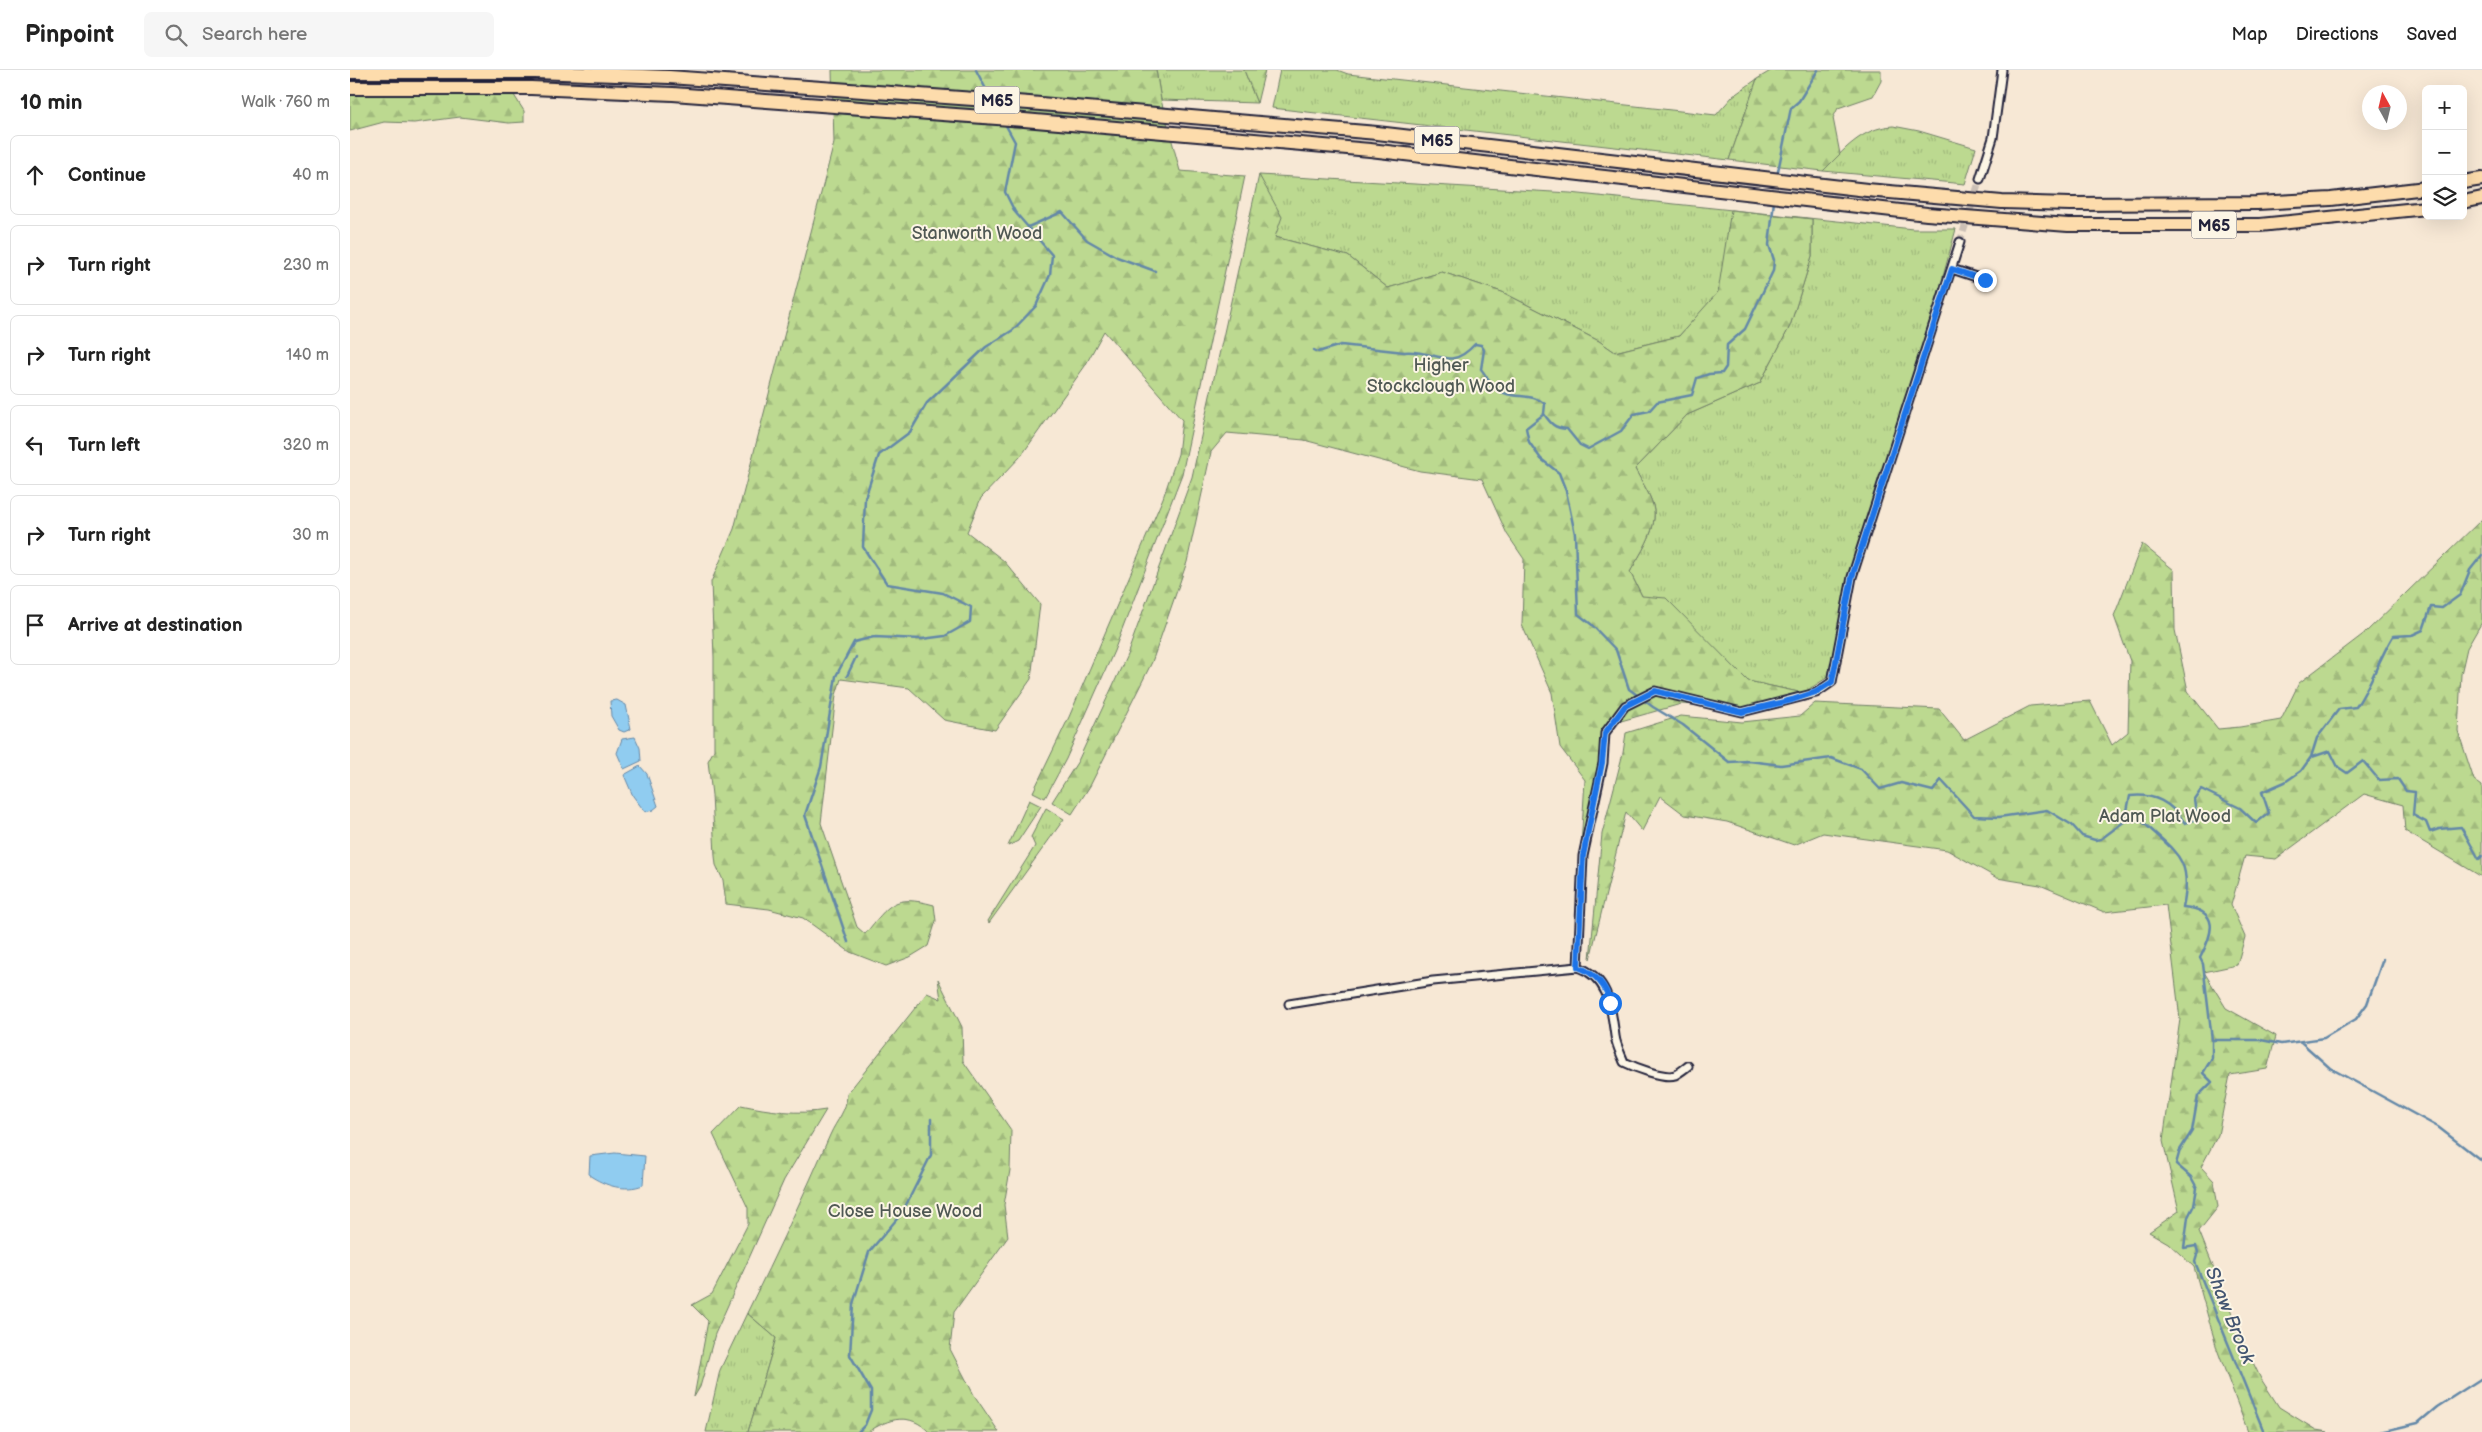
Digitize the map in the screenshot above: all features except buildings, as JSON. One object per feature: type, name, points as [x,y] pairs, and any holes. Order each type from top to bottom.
[{"type":"highway","name":"M65","points":[[350,72],[535,72],[669,77],[1178,115],[1377,133],[1867,190],[2002,202],[2080,204],[2257,203],[2331,199],[2422,188]]},
{"type":"highway","name":"M65","points":[[350,88],[532,88],[673,94],[1176,133],[1370,150],[1928,214],[2068,225],[2260,225],[2422,208]]},
{"type":"highway","points":[[2467,181],[2482,179]]},
{"type":"highway","points":[[2467,201],[2482,198]]},
{"type":"street","points":[[1980,178],[1995,130],[2002,70]]},
{"type":"street","points":[[1578,967],[1583,856],[1602,763],[1605,733],[1625,706],[1655,691],[1742,712],[1808,695],[1832,682],[1852,577],[1960,242]]},
{"type":"street","points":[[1952,269],[1985,280]]},
{"type":"street","points":[[1289,1004],[1433,981],[1578,967],[1596,977],[1608,993],[1615,1038],[1624,1062],[1638,1069],[1669,1076],[1688,1066]]},
{"type":"green space","name":"Stanworth Wood","points":[[832,70],[1156,70],[1161,100],[1180,171],[1245,176],[1182,474],[1114,651],[1066,759],[1045,798],[1033,792],[1069,717],[1163,498],[1178,454],[1182,420],[1104,331],[1085,366],[1021,456],[981,498],[967,532],[1004,561],[1040,604],[1031,679],[995,730],[944,720],[909,688],[841,679],[836,695],[821,823],[857,927],[865,934],[887,909],[901,901],[934,905],[936,921],[928,946],[910,957],[886,966],[850,952],[803,918],[769,909],[726,904],[723,880],[716,865],[708,761],[714,750],[714,657],[711,582],[734,529],[834,143]]},
{"type":"green space","points":[[1156,70],[1244,70],[1257,103],[1161,100]]},
{"type":"green space","points":[[1244,70],[1265,70],[1257,103]]},
{"type":"green space","points":[[1280,70],[1337,70],[1348,74],[1716,115],[1733,96],[1757,79],[1729,160],[1272,108]]},
{"type":"green space","points":[[1772,70],[1881,70],[1881,81],[1873,96],[1838,108],[1833,118],[1840,154],[1823,171],[1729,160],[1757,79]]},
{"type":"green space","points":[[350,92],[512,92],[524,111],[524,122],[509,123],[460,117],[414,123],[384,122],[350,131]]},
{"type":"green space","points":[[1893,126],[1919,131],[1976,148],[1965,184],[1823,171],[1854,141],[1872,131]]},
{"type":"green space","points":[[1259,175],[1570,193],[1913,229],[1956,229],[1930,324],[1849,575],[1828,677],[1803,693],[1748,681],[1707,641],[1642,596],[1630,572],[1650,535],[1654,519],[1651,501],[1635,469],[1687,415],[1760,383],[1790,326],[1812,256],[1812,219],[1731,211],[1719,292],[1679,336],[1615,352],[1599,341],[1502,292],[1442,272],[1388,288],[1348,256],[1275,237]]},
{"type":"green space","name":"Higher Stockclough Wood","points":[[1259,175],[1282,217],[1275,237],[1348,256],[1388,288],[1442,272],[1502,292],[1599,341],[1615,352],[1679,336],[1718,292],[1731,210],[1812,219],[1812,256],[1790,326],[1760,383],[1687,415],[1635,469],[1651,501],[1654,519],[1650,535],[1630,572],[1642,596],[1666,598],[1748,681],[1803,693],[1740,708],[1681,704],[1614,723],[1603,743],[1575,946],[1585,780],[1560,747],[1552,693],[1522,625],[1524,559],[1507,534],[1482,479],[1420,471],[1304,440],[1227,433],[1211,452],[1187,562],[1152,662],[1090,786],[1072,814],[1052,802],[1078,761],[1127,655],[1192,477]]},
{"type":"green space","name":"Adam Plat Wood","points":[[2482,519],[2482,622],[2467,648],[2461,674],[2458,731],[2474,780],[2482,786],[2482,877],[2405,831],[2403,805],[2364,794],[2276,859],[2245,856],[2231,905],[2245,937],[2237,965],[2204,972],[2226,1008],[2276,1036],[2267,1069],[2230,1075],[2218,1135],[2201,1167],[2214,1181],[2218,1207],[2199,1231],[2245,1346],[2261,1379],[2279,1407],[2316,1430],[2328,1432],[2248,1432],[2217,1349],[2194,1267],[2168,1243],[2149,1232],[2179,1211],[2163,1141],[2180,1019],[2166,905],[2104,912],[2040,885],[1997,878],[1947,850],[1823,833],[1794,845],[1727,822],[1685,815],[1660,796],[1642,831],[1626,812],[1590,959],[1602,834],[1623,753],[1626,733],[1681,716],[1742,722],[1800,716],[1815,703],[1939,709],[1964,740],[2030,706],[2090,701],[2112,745],[2128,732],[2130,661],[2114,616],[2142,544],[2174,570],[2175,630],[2188,691],[2218,729],[2281,720],[2299,683],[2366,632]]},
{"type":"green space","points":[[1029,800],[1041,806],[1018,841],[1008,846]]},
{"type":"green space","points":[[1046,808],[1064,819],[989,923],[988,921],[1035,846],[1031,837]]},
{"type":"green space","name":"Close House Wood","points":[[938,979],[962,1027],[963,1061],[1011,1130],[1010,1170],[1004,1205],[1008,1237],[954,1312],[950,1349],[974,1395],[999,1432],[929,1432],[914,1422],[899,1419],[884,1423],[868,1432],[748,1432],[776,1338],[747,1313],[843,1110],[847,1094],[927,993],[941,999]]},
{"type":"green space","points":[[741,1105],[783,1112],[826,1110],[784,1180],[715,1334],[700,1387],[694,1397],[708,1321],[692,1305],[712,1294],[748,1224],[748,1208],[713,1134]]},
{"type":"green space","points":[[747,1313],[776,1338],[748,1432],[706,1432],[720,1370]]},
{"type":"water","points":[[617,700],[626,705],[631,729],[624,732],[619,730],[611,716],[610,701]]},
{"type":"water","points":[[635,737],[640,748],[641,761],[624,769],[617,753],[622,739]]},
{"type":"water","points":[[640,766],[647,774],[658,806],[653,810],[645,812],[633,796],[624,775]]},
{"type":"water","points":[[615,1153],[645,1156],[643,1185],[629,1188],[615,1187],[589,1175],[590,1156]]},
{"type":"waterway","points":[[976,70],[989,95]]},
{"type":"waterway","points":[[1777,176],[1791,108],[1799,101],[1818,70]]},
{"type":"waterway","points":[[848,942],[805,815],[821,767],[836,676],[854,642],[874,637],[922,639],[945,636],[970,622],[971,607],[943,593],[887,584],[863,547],[865,498],[879,455],[910,432],[927,403],[986,347],[1013,330],[1036,306],[1050,275],[1052,255],[1015,212],[1005,192],[1015,142],[1004,122]]},
{"type":"waterway","points":[[1314,350],[1318,352],[1341,345],[1415,352],[1450,358],[1466,353],[1475,344],[1481,345],[1484,350],[1481,369],[1494,387],[1508,394],[1540,400],[1545,404],[1544,414],[1551,423],[1559,428],[1567,429],[1580,445],[1588,449],[1621,431],[1634,414],[1649,411],[1657,402],[1692,395],[1697,378],[1709,374],[1722,373],[1726,367],[1727,345],[1745,329],[1773,271],[1774,260],[1769,245],[1774,201]]},
{"type":"waterway","points":[[1028,227],[1062,212],[1087,240],[1117,257],[1155,271]]},
{"type":"waterway","points":[[1544,414],[1526,428],[1529,442],[1541,459],[1559,473],[1566,491],[1575,534],[1578,614],[1591,624],[1616,650],[1629,689],[1653,707],[1683,725],[1729,762],[1749,761],[1781,765],[1831,758],[1861,769],[1880,789],[1901,783],[1933,791],[1941,780],[1974,816],[1999,817],[2047,810],[2072,825],[2082,836],[2095,840],[2101,839],[2125,821]]},
{"type":"waterway","points":[[2125,821],[2130,796],[2139,795],[2162,801],[2174,810],[2185,823],[2197,819],[2194,799],[2201,789],[2240,808],[2256,823],[2269,813],[2262,792],[2285,782],[2301,771],[2311,757],[2317,738],[2339,709],[2356,707],[2393,636],[2412,635],[2423,630],[2431,607],[2442,608],[2460,595],[2470,570],[2482,555]]},
{"type":"waterway","points":[[847,676],[856,657]]},
{"type":"waterway","points":[[2312,757],[2330,751],[2338,767],[2347,773],[2363,761],[2379,780],[2398,779],[2406,791],[2415,792],[2413,815],[2426,822],[2430,832],[2439,829],[2461,827],[2479,859],[2482,856]]},
{"type":"waterway","name":"Shaw Brook","points":[[2125,821],[2141,820],[2178,856],[2186,876],[2183,907],[2204,913],[2209,918],[2211,924],[2208,940],[2200,958],[2203,964],[2212,1040],[2212,1058],[2203,1073],[2212,1082],[2198,1096],[2192,1131],[2180,1150],[2176,1164],[2191,1177],[2197,1188],[2194,1205],[2188,1217],[2184,1248],[2196,1246],[2198,1252],[2195,1262],[2264,1432]]},
{"type":"waterway","points":[[2212,1040],[2261,1040],[2281,1044],[2324,1038],[2356,1019],[2367,1004],[2383,959]]},
{"type":"waterway","points":[[2301,1042],[2330,1068],[2438,1127],[2482,1161]]},
{"type":"waterway","points":[[858,1432],[865,1425],[871,1410],[871,1391],[850,1355],[853,1304],[869,1252],[902,1213],[931,1155],[931,1119]]},
{"type":"waterway","points":[[2380,1432],[2418,1423],[2437,1407],[2482,1378]]},
{"type":"tunnel","points":[[1960,242],[1980,179]]},
{"type":"route","points":[[1610,1003],[1608,993],[1596,977],[1578,967],[1583,856],[1602,763],[1605,733],[1625,706],[1655,691],[1688,701],[1742,712],[1792,700],[1816,692],[1832,682],[1852,577],[1952,269],[1985,280]]}]
